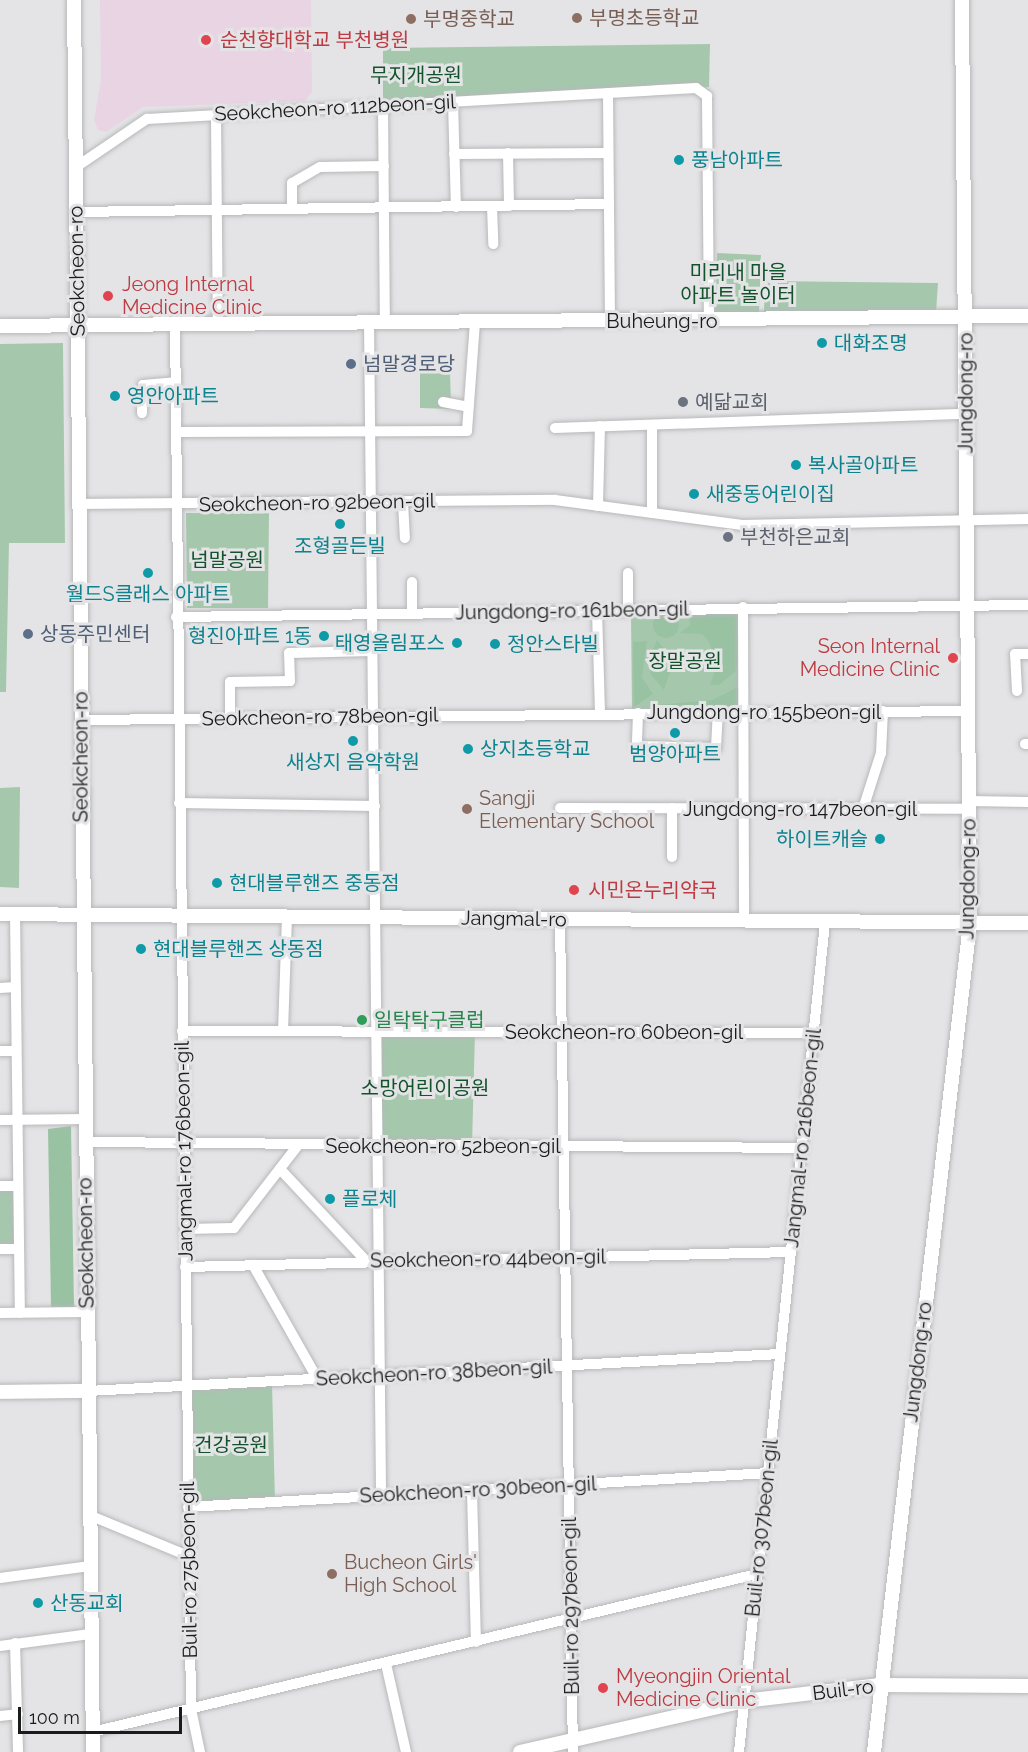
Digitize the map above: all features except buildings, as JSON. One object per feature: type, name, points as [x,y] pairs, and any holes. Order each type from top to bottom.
[{"type":"street","name":"Seokcheon-ro","points":[[75,0],[82,914],[93,1752]]},
{"type":"street","name":"Jungdong-ro","points":[[874,1752],[970,923],[962,0]]},
{"type":"street","name":"Seokcheon-ro 112beon-gil","points":[[76,167],[147,118],[696,88],[707,96],[709,321]]},
{"type":"street","points":[[608,93],[610,322]]},
{"type":"street","points":[[453,102],[456,207]]},
{"type":"street","points":[[383,106],[385,323]]},
{"type":"street","points":[[216,115],[218,324]]},
{"type":"street","points":[[508,153],[509,206]]},
{"type":"street","points":[[454,154],[609,153]]},
{"type":"street","points":[[292,209],[292,183],[321,167],[384,166]]},
{"type":"street","points":[[76,212],[609,204]]},
{"type":"street","points":[[492,206],[493,244]]},
{"type":"street","name":"Buheung-ro","points":[[0,326],[610,322],[1028,316]]},
{"type":"street","points":[[176,432],[467,431],[475,322]]},
{"type":"street","points":[[369,323],[378,1145],[373,1262],[380,1377],[381,1496]]},
{"type":"street","name":"Jangmal-ro 176beon-gil","points":[[175,324],[177,719],[187,1388]]},
{"type":"street","points":[[142,413],[143,385],[175,382]]},
{"type":"street","points":[[443,402],[469,407]]},
{"type":"street","points":[[555,428],[965,414]]},
{"type":"street","points":[[652,425],[652,513]]},
{"type":"street","points":[[598,506],[600,426]]},
{"type":"street","name":"Seokcheon-ro 92beon-gil","points":[[79,504],[555,500],[742,525],[1028,519]]},
{"type":"street","points":[[403,502],[405,538]]},
{"type":"street","points":[[627,609],[628,573]]},
{"type":"street","points":[[411,582],[412,614]]},
{"type":"street","name":"Jungdong-ro 161beon-gil","points":[[177,617],[743,607],[1028,605]]},
{"type":"street","points":[[743,607],[744,921]]},
{"type":"street","points":[[597,610],[600,714]]},
{"type":"street","points":[[230,718],[230,682],[290,681],[289,653],[372,651]]},
{"type":"street","points":[[1017,691],[1015,654],[1028,654]]},
{"type":"street","points":[[863,809],[881,753],[884,711]]},
{"type":"street","name":"Jungdong-ro 155beon-gil","points":[[559,714],[638,713],[676,717],[718,712],[968,711]]},
{"type":"street","points":[[638,713],[637,746],[716,748],[718,712]]},
{"type":"street","name":"Seokcheon-ro 78beon-gil","points":[[81,720],[559,714]]},
{"type":"street","name":"Jungdong-ro 147beon-gil","points":[[560,808],[863,809],[1028,802]]},
{"type":"street","points":[[179,803],[375,806]]},
{"type":"street","points":[[672,808],[672,857]]},
{"type":"street","name":"Jangmal-ro","points":[[0,914],[1028,923]]},
{"type":"street","points":[[15,914],[20,1313]]},
{"type":"street","points":[[283,1031],[287,916]]},
{"type":"street","name":"Buil-ro 297beon-gil","points":[[560,919],[573,1745]]},
{"type":"street","name":"Jangmal-ro 216beon-gil","points":[[780,1354],[825,922]]},
{"type":"street","points":[[0,988],[15,987]]},
{"type":"street","name":"Seokcheon-ro 60beon-gil","points":[[182,1031],[814,1033]]},
{"type":"street","points":[[0,1051],[16,1051]]},
{"type":"street","points":[[0,1120],[85,1119]]},
{"type":"street","name":"Seokcheon-ro 52beon-gil","points":[[85,1142],[802,1148]]},
{"type":"street","points":[[185,1228],[234,1228],[299,1144]]},
{"type":"street","points":[[280,1169],[373,1262]]},
{"type":"street","points":[[0,1186],[18,1186]]},
{"type":"street","points":[[0,1249],[18,1249]]},
{"type":"street","name":"Seokcheon-ro 44beon-gil","points":[[185,1267],[791,1252]]},
{"type":"street","points":[[253,1266],[318,1380]]},
{"type":"street","points":[[0,1313],[87,1312]]},
{"type":"street","name":"Seokcheon-ro 38beon-gil","points":[[88,1391],[187,1388],[780,1354]]},
{"type":"street","name":"Buil-ro 307beon-gil","points":[[739,1752],[780,1354]]},
{"type":"street","name":"Buil-ro 275beon-gil","points":[[187,1388],[190,1709],[200,1752]]},
{"type":"street","points":[[0,1392],[88,1391]]},
{"type":"street","name":"Seokcheon-ro 30beon-gil","points":[[188,1507],[768,1473]]},
{"type":"street","points":[[472,1491],[477,1642]]},
{"type":"street","points":[[89,1515],[188,1556]]},
{"type":"street","points":[[0,1578],[90,1566]]},
{"type":"street","points":[[92,1732],[386,1664],[757,1574]]},
{"type":"street","points":[[0,1646],[90,1634]]},
{"type":"street","points":[[15,1643],[18,1752]]},
{"type":"street","points":[[386,1664],[406,1752]]},
{"type":"street","name":"Buil-ro","points":[[520,1752],[573,1745],[744,1701],[880,1685],[1028,1686]]},
{"type":"street","points":[[0,1716],[18,1714]]},
{"type":"shaded area","name":"순천향대학교 부천병원","points":[[100,0],[311,0],[312,92],[305,101],[143,107],[106,132],[98,130],[94,120],[101,80]]},
{"type":"green space","name":"무지개공원","points":[[710,44],[709,87],[383,106],[383,48]]},
{"type":"green space","name":"미리내 마을 아파트 놀이터","points":[[717,253],[761,255],[759,314],[715,314]]},
{"type":"green space","points":[[765,281],[938,283],[936,312],[764,312]]},
{"type":"green space","points":[[63,343],[65,543],[9,543],[6,692],[0,692],[0,344]]},
{"type":"green space","points":[[450,370],[451,409],[420,408],[420,371]]},
{"type":"green space","name":"넘말공원","points":[[186,513],[269,513],[268,608],[187,608]]},
{"type":"green space","name":"장말공원","points":[[739,611],[740,708],[632,710],[631,614]]},
{"type":"green space","points":[[666,612],[675,616],[679,625],[675,634],[666,638],[657,634],[653,625],[657,616]]},
{"type":"green space","points":[[689,614],[737,614],[738,669],[719,685],[710,685],[717,664],[709,642],[702,634],[680,633],[690,625]]},
{"type":"green space","points":[[657,640],[674,661],[664,690],[651,675],[648,661]]},
{"type":"green space","points":[[647,641],[642,677],[653,694],[634,707],[633,642]]},
{"type":"green space","points":[[738,687],[738,706],[656,705],[712,700]]},
{"type":"green space","points":[[20,787],[19,888],[0,887],[0,788]]},
{"type":"green space","name":"소망어린이공원","points":[[376,1031],[475,1032],[472,1146],[378,1145]]},
{"type":"green space","points":[[71,1126],[74,1307],[51,1307],[48,1129]]},
{"type":"green space","points":[[0,1186],[18,1186],[18,1249],[0,1249]]},
{"type":"green space","name":"건강공원","points":[[272,1383],[275,1502],[188,1507],[187,1387]]},
{"type":"place","name":"부명초등학교","points":[[577,18]]},
{"type":"place","name":"부명중학교","points":[[411,19]]},
{"type":"place","name":"순천향대학교 부천병원","points":[[206,40]]},
{"type":"place","name":"풍남아파트","points":[[679,160]]},
{"type":"place","name":"Jeong Internal Medicine Clinic","points":[[108,296]]},
{"type":"place","name":"대화조명","points":[[822,343]]},
{"type":"place","name":"넘말경로당","points":[[351,364]]},
{"type":"place","name":"영안아파트","points":[[115,396]]},
{"type":"place","name":"예닮교회","points":[[683,402]]},
{"type":"place","name":"복사골아파트","points":[[796,465]]},
{"type":"place","name":"새중동어린이집","points":[[694,494]]},
{"type":"place","name":"조형골든빌","points":[[340,524]]},
{"type":"place","name":"부천하은교회","points":[[728,537]]},
{"type":"place","name":"월드S클래스 아파트","points":[[148,573]]},
{"type":"place","name":"상동주민센터","points":[[28,634]]},
{"type":"place","name":"형진아파트 1동","points":[[324,636]]},
{"type":"place","name":"태영올림포스","points":[[457,643]]},
{"type":"place","name":"정안스타빌","points":[[495,644]]},
{"type":"place","name":"Seon Internal Medicine Clinic","points":[[953,658]]},
{"type":"place","name":"범양아파트","points":[[675,733]]},
{"type":"place","name":"새상지 음악학원","points":[[353,741]]},
{"type":"place","name":"상지초등학교","points":[[468,749]]},
{"type":"place","name":"Sangji Elementary School","points":[[467,809]]},
{"type":"place","name":"하이트캐슬","points":[[880,839]]},
{"type":"place","name":"현대블루핸즈 중동점","points":[[217,883]]},
{"type":"place","name":"시민온누리약국","points":[[574,890]]},
{"type":"place","name":"현대블루핸즈 상동점","points":[[141,949]]},
{"type":"place","name":"일탁탁구클럽","points":[[362,1020]]},
{"type":"place","name":"플로체","points":[[330,1199]]},
{"type":"place","name":"Bucheon Girls' High School","points":[[332,1574]]},
{"type":"place","name":"산동교회","points":[[38,1603]]},
{"type":"place","name":"Myeongjin Oriental Medicine Clinic","points":[[603,1688]]}]
